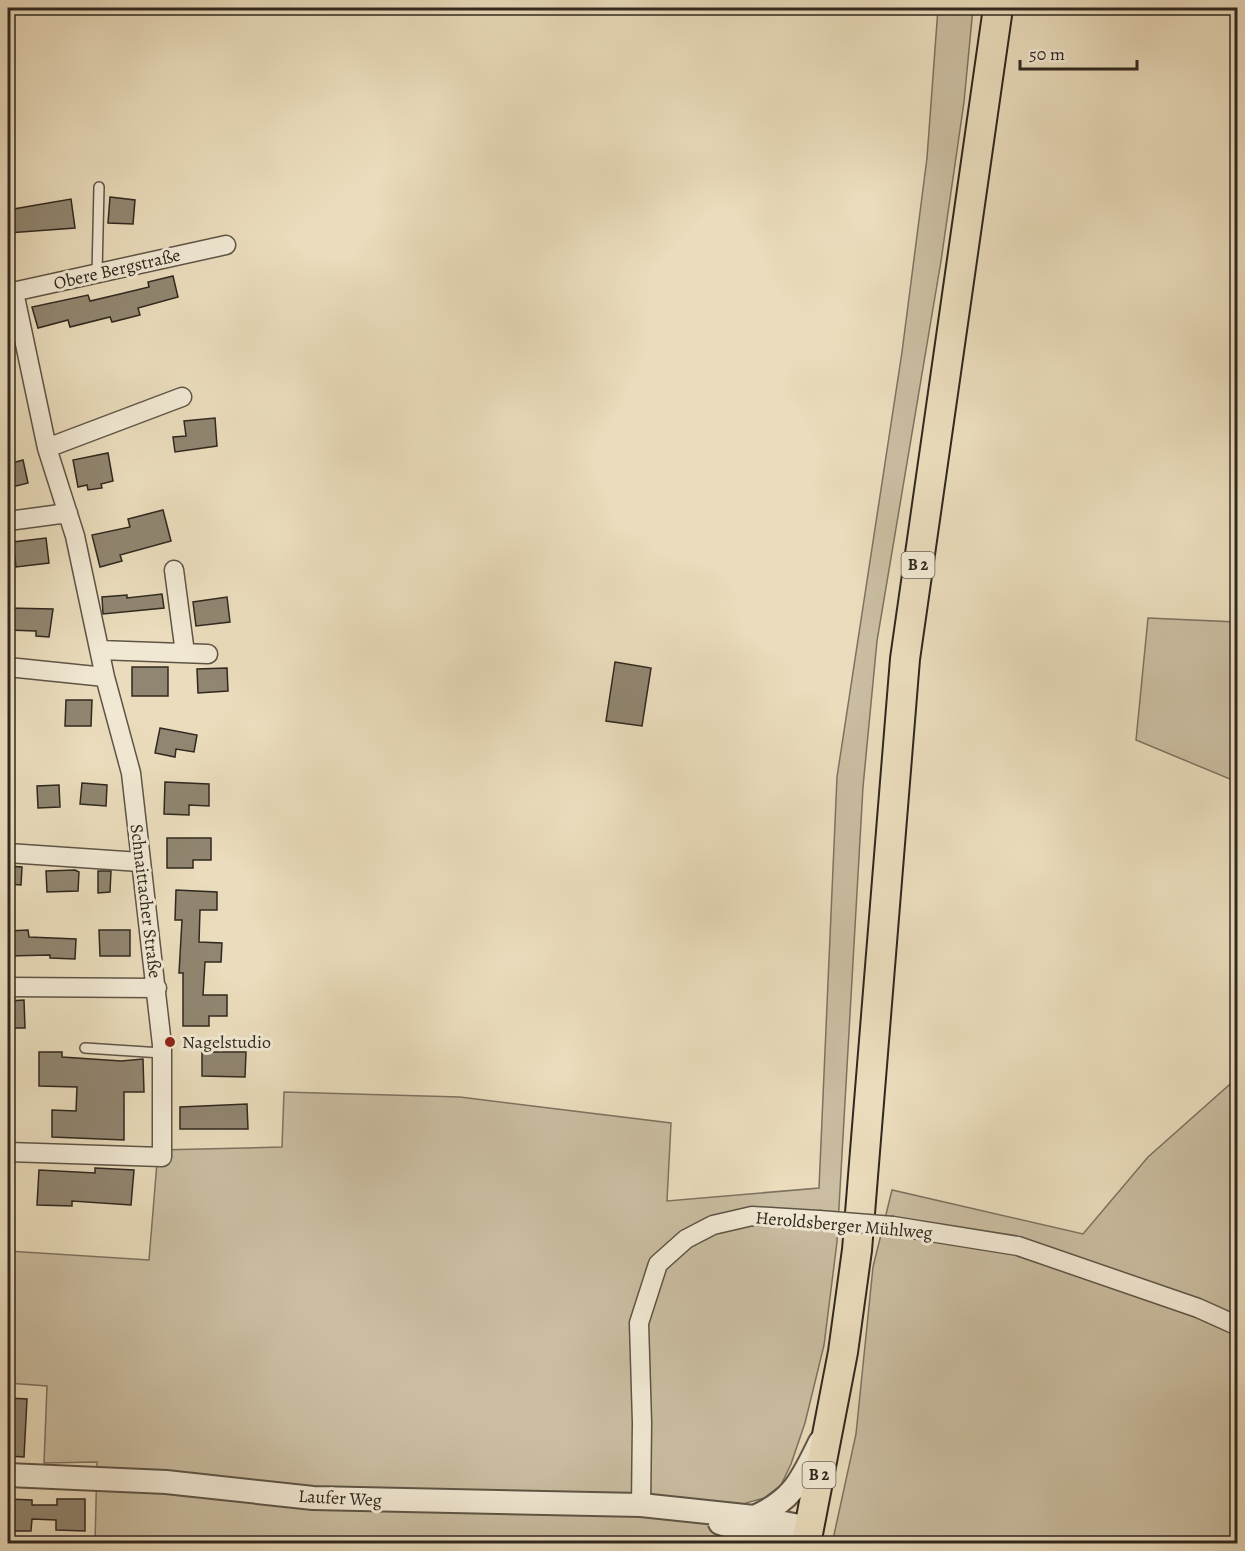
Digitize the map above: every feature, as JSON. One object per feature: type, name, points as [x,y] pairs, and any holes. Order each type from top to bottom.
[{"type":"main road","name":"B 2","points":[[800,1538],[830,1422],[857,1250],[905,659],[998,8]]},
{"type":"street","name":"Obere Bergstraße","points":[[10,293],[226,245]]},
{"type":"street","name":"Schnaittacher Straße","points":[[8,1152],[162,1157],[162,1053],[157,988],[131,773],[105,677],[68,513],[47,448],[10,293]]},
{"type":"street","points":[[47,448],[182,397]]},
{"type":"street","points":[[8,521],[68,513]]},
{"type":"street","points":[[174,570],[185,653]]},
{"type":"street","points":[[100,650],[208,654]]},
{"type":"street","points":[[8,667],[105,677]]},
{"type":"street","points":[[8,853],[140,862]]},
{"type":"street","points":[[8,987],[157,988]]},
{"type":"street","name":"Heroldsberger Mühlweg","points":[[641,1505],[642,1423],[639,1323],[658,1264],[687,1239],[713,1225],[752,1216],[819,1220],[894,1226],[1018,1246],[1198,1308],[1238,1326]]},
{"type":"street","points":[[754,1517],[787,1498],[799,1484],[830,1422]]},
{"type":"street","name":"Laufer Weg","points":[[8,1475],[166,1482],[313,1498],[641,1505],[754,1517],[800,1538]]},
{"type":"street","name":"Laufer Weg","points":[[672,1508],[800,1538]]},
{"type":"lane","points":[[97,274],[99,187]]},
{"type":"lane","points":[[85,1048],[162,1053]]},
{"type":"shaded area","points":[[938,8],[973,8],[964,102],[941,261],[877,641],[863,787],[837,1242],[824,1345],[805,1423],[791,1464],[781,1485],[764,1498],[746,1503],[741,1537],[756,1543],[95,1543],[97,1462],[44,1463],[47,1386],[8,1383],[8,1251],[149,1260],[158,1150],[282,1147],[284,1092],[460,1097],[671,1123],[667,1201],[819,1188],[837,777],[902,352],[927,158]]},
{"type":"shaded area","points":[[1148,618],[1237,622],[1237,782],[1136,740]]},
{"type":"shaded area","points":[[1237,1078],[1237,1543],[832,1544],[856,1434],[873,1267],[892,1190],[1083,1234],[1148,1157]]},
{"type":"building","points":[[110,197],[135,200],[133,224],[108,223]]},
{"type":"building","points":[[71,199],[75,228],[8,233],[8,210]]},
{"type":"building","points":[[173,276],[178,297],[138,308],[140,315],[112,322],[110,317],[70,327],[68,320],[38,328],[32,307],[88,295],[90,301],[149,287],[148,282]]},
{"type":"building","points":[[215,418],[217,446],[175,452],[173,437],[186,436],[184,421]]},
{"type":"building","points":[[108,453],[113,481],[101,484],[102,488],[88,490],[87,485],[78,487],[73,460]]},
{"type":"building","points":[[23,460],[28,483],[8,488],[8,464]]},
{"type":"building","points":[[163,510],[171,541],[120,555],[122,561],[100,567],[92,535],[130,527],[128,519]]},
{"type":"building","points":[[46,538],[49,563],[16,567],[13,542]]},
{"type":"building","points":[[162,594],[164,608],[103,614],[102,597],[127,595],[127,598]]},
{"type":"building","points":[[227,597],[230,622],[196,626],[193,602]]},
{"type":"building","points":[[8,608],[53,609],[49,637],[36,636],[36,631],[8,630]]},
{"type":"building","points":[[615,662],[651,668],[642,726],[606,721]]},
{"type":"building","points":[[132,667],[168,667],[168,696],[132,696]]},
{"type":"building","points":[[227,668],[228,691],[198,693],[197,669]]},
{"type":"building","points":[[66,700],[92,700],[91,726],[65,726]]},
{"type":"building","points":[[160,728],[197,735],[194,752],[176,749],[175,757],[155,753]]},
{"type":"building","points":[[165,782],[209,784],[209,806],[189,805],[189,815],[164,814]]},
{"type":"building","points":[[82,783],[107,785],[106,806],[80,804]]},
{"type":"building","points":[[59,785],[60,807],[38,808],[37,786]]},
{"type":"building","points":[[167,838],[211,838],[211,860],[193,860],[193,868],[167,868]]},
{"type":"building","points":[[8,866],[22,867],[21,885],[8,884]]},
{"type":"building","points":[[75,870],[79,872],[78,891],[47,892],[46,871]]},
{"type":"building","points":[[98,871],[111,871],[110,892],[98,893]]},
{"type":"building","points":[[176,890],[217,892],[217,910],[200,910],[199,942],[222,943],[221,962],[205,962],[203,995],[227,995],[227,1016],[209,1016],[209,1026],[183,1026],[183,973],[179,973],[182,920],[175,920]]},
{"type":"building","points":[[28,930],[29,937],[76,939],[75,959],[50,958],[50,955],[8,956],[8,931]]},
{"type":"building","points":[[99,930],[130,930],[130,956],[100,956]]},
{"type":"building","points":[[24,1000],[25,1028],[8,1028],[8,1001]]},
{"type":"building","points":[[39,1052],[62,1052],[62,1057],[121,1061],[143,1059],[144,1092],[124,1092],[124,1140],[52,1137],[52,1110],[76,1111],[77,1087],[39,1086]]},
{"type":"building","points":[[202,1052],[246,1052],[245,1077],[202,1076]]},
{"type":"building","points":[[247,1104],[248,1129],[180,1129],[180,1107]]},
{"type":"building","points":[[95,1168],[134,1170],[131,1205],[72,1201],[72,1206],[37,1205],[39,1170],[95,1173]]},
{"type":"building","points":[[8,1398],[27,1399],[24,1457],[8,1456]]},
{"type":"building","points":[[8,1499],[32,1500],[32,1505],[57,1505],[57,1499],[85,1499],[85,1531],[56,1530],[56,1520],[32,1519],[31,1531],[8,1531]]},
{"type":"place","name":"Nagelstudio","points":[[170,1042]]}]
